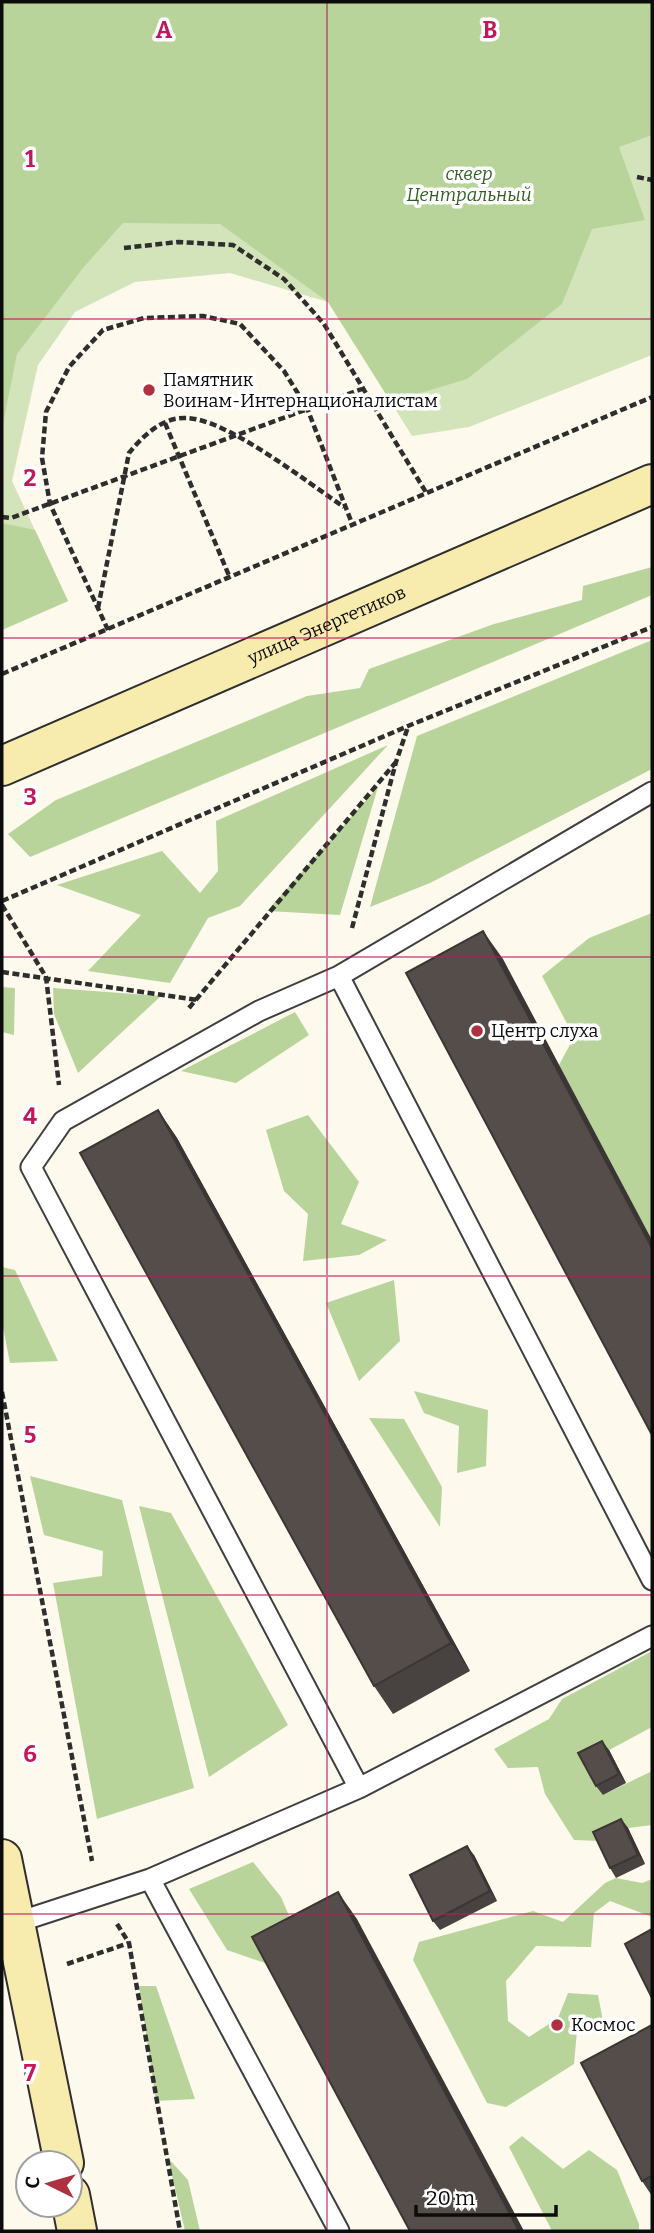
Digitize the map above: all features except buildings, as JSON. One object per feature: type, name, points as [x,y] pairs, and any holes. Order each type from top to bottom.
[{"type":"main road","name":"улица Энергетиков","points":[[2,766],[652,484]]},
{"type":"main road","points":[[2,1859],[61,2149]]},
{"type":"lane","points":[[359,1788],[31,1167],[63,1121],[260,1011],[339,976],[652,792]]},
{"type":"lane","points":[[339,976],[652,1580]]},
{"type":"lane","points":[[15,1923],[99,1893],[150,1879],[359,1788],[652,1636]]},
{"type":"lane","points":[[150,1879],[339,2231]]},
{"type":"path","points":[[637,177],[652,180]]},
{"type":"path","points":[[124,248],[178,242],[233,245],[284,279],[324,324],[427,494]]},
{"type":"path","points":[[108,630],[50,504],[42,458],[46,412],[69,367],[103,330],[144,318],[203,316],[240,324],[284,371],[307,408],[353,526]]},
{"type":"path","points":[[2,517],[11,518],[362,389]]},
{"type":"path","points":[[2,674],[652,397]]},
{"type":"path","points":[[98,608],[129,453],[144,434],[165,423],[184,417],[211,421],[346,508]]},
{"type":"path","points":[[165,423],[230,578]]},
{"type":"path","points":[[63,1121],[46,977],[2,903],[408,726],[652,627]]},
{"type":"path","points":[[339,976],[396,761],[408,726]]},
{"type":"path","points":[[187,1010],[396,761]]},
{"type":"path","points":[[2,972],[260,1011]]},
{"type":"path","points":[[2,1392],[99,1893],[129,1943],[180,2231]]},
{"type":"green space","name":"сквер Центральный","points":[[2,2],[652,2],[652,355],[469,427],[412,436],[328,302],[230,273],[135,282],[75,312],[38,365],[12,481],[68,601],[2,630]]},
{"type":"green space","name":"сквер Центральный","points":[[2,2],[652,2],[652,135],[619,147],[645,220],[592,229],[562,304],[467,379],[391,402],[328,302],[220,224],[123,223],[83,268],[17,354],[2,429]]},
{"type":"green space","points":[[2,523],[35,530],[68,601],[2,630]]},
{"type":"green space","points":[[652,567],[652,595],[30,857],[8,834],[56,800],[307,696],[360,688],[369,669],[494,624],[582,600],[583,586]]},
{"type":"green space","points":[[652,640],[652,769],[430,883],[370,907],[417,736]]},
{"type":"green space","points":[[388,745],[240,906],[208,918],[170,983],[88,971],[141,915],[57,885],[162,851],[200,893],[218,871],[216,821]]},
{"type":"green space","points":[[378,787],[340,915],[267,911]]},
{"type":"green space","points":[[652,913],[652,1240],[559,1065],[574,1037],[542,976],[589,938]]},
{"type":"green space","points":[[2,987],[15,988],[14,1035],[2,1032]]},
{"type":"green space","points":[[53,988],[161,996],[78,1073],[54,1014]]},
{"type":"green space","points":[[295,1012],[309,1035],[236,1083],[181,1071]]},
{"type":"green space","points":[[308,1115],[359,1182],[341,1224],[387,1240],[359,1255],[303,1261],[308,1214],[284,1191],[266,1130]]},
{"type":"green space","points":[[2,1267],[15,1270],[58,1361],[10,1363],[2,1322]]},
{"type":"green space","points":[[394,1280],[400,1341],[359,1381],[326,1303]]},
{"type":"green space","points":[[414,1391],[488,1410],[486,1466],[457,1473],[459,1426],[424,1413]]},
{"type":"green space","points":[[369,1418],[404,1419],[442,1487],[440,1527]]},
{"type":"green space","points":[[30,1476],[122,1500],[194,1788],[97,1819],[53,1583],[102,1576],[103,1551],[44,1535]]},
{"type":"green space","points":[[139,1506],[171,1513],[288,1725],[209,1777]]},
{"type":"green space","points":[[652,1651],[652,1727],[585,1763],[603,1795],[652,1771],[652,1825],[628,1828],[599,1841],[574,1840],[545,1794],[538,1767],[508,1768],[494,1749],[549,1719],[562,1699]]},
{"type":"green space","points":[[253,1862],[281,1897],[303,1948],[271,1965],[227,1950],[189,1889]]},
{"type":"green space","points":[[616,1878],[642,1883],[652,1879],[652,1917],[610,1901],[594,1913],[591,1947],[536,1946],[506,1981],[508,2021],[529,2037],[558,2018],[568,1993],[598,1995],[605,2031],[577,2031],[574,2064],[506,2107],[487,2103],[413,1960],[419,1942],[533,1911],[563,1922],[605,1883]]},
{"type":"green space","points":[[139,1986],[156,1986],[195,2099],[156,2101]]},
{"type":"green space","points":[[522,2136],[563,2169],[589,2150],[617,2170],[639,2224],[639,2231],[552,2231],[509,2147]]},
{"type":"green space","points":[[168,2158],[188,2180],[200,2231],[185,2231]]},
{"type":"place","name":"Памятник Воинам-Интернационалистам","points":[[149,390]]},
{"type":"place","name":"Центр слуха","points":[[477,1031]]},
{"type":"place","name":"Космос","points":[[557,2025]]}]
